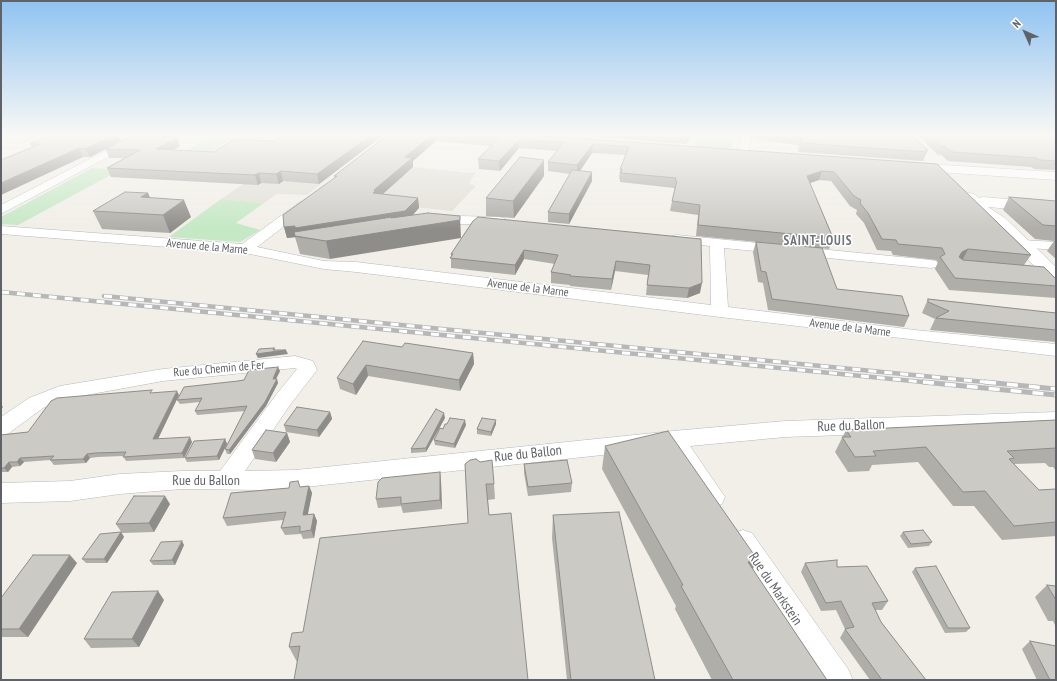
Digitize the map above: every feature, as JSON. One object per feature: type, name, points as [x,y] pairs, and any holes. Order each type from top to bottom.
[{"type":"main road","points":[[896,166],[945,172],[1032,174],[1053,178]]},
{"type":"main road","points":[[945,172],[958,177],[994,212],[999,221]]},
{"type":"main road","points":[[945,172],[983,211],[999,221],[1055,276]]},
{"type":"main road","points":[[983,202],[1056,208]]},
{"type":"street","points":[[1,210],[85,166]]},
{"type":"street","points":[[246,250],[313,198]]},
{"type":"street","points":[[425,224],[459,220],[512,222]]},
{"type":"street","name":"Avenue de la Marne","points":[[1,230],[246,250],[287,249],[324,265],[356,267],[915,336],[1056,350]]},
{"type":"street","points":[[664,238],[931,264]]},
{"type":"street","points":[[717,243],[720,312]]},
{"type":"street","points":[[1022,244],[1056,246]]},
{"type":"street","points":[[1032,273],[1055,276]]},
{"type":"street","name":"Rue du Chemin de Fer","points":[[1,428],[36,403],[60,393],[163,375],[295,362],[306,365],[307,370],[283,400],[226,480]]},
{"type":"street","name":"Rue du Ballon","points":[[1,493],[70,491],[120,484],[182,480],[262,481],[303,478],[673,439],[786,429],[835,426],[1056,420]]},
{"type":"street","name":"Rue du Markstein","points":[[673,439],[836,680]]},
{"type":"shaded area","points":[[270,166],[317,166],[341,168],[307,195],[277,194],[264,203],[221,199]]},
{"type":"shaded area","points":[[414,167],[469,173],[476,172],[469,183],[476,186],[452,211],[341,199],[406,174]]},
{"type":"green space","points":[[92,168],[120,170],[18,225],[1,224],[1,217]]},
{"type":"green space","points":[[221,199],[264,203],[236,223],[260,230],[240,242],[169,237]]},
{"type":"building","points":[[1,166],[39,166],[1,183]]},
{"type":"building","points":[[111,166],[329,166],[317,174],[281,171],[276,174],[259,173],[255,175],[107,168]]},
{"type":"building","points":[[347,166],[403,166],[374,190],[375,191],[373,193],[418,198],[405,211],[295,228],[295,226],[284,227],[283,215],[337,176],[334,176]]},
{"type":"building","points":[[513,166],[540,166],[513,201],[486,198]]},
{"type":"building","points":[[621,166],[939,166],[1031,255],[968,249],[962,252],[959,257],[963,260],[1044,267],[1056,279],[1056,286],[955,278],[940,257],[945,254],[942,248],[898,244],[896,240],[882,239],[868,213],[860,203],[861,200],[854,196],[834,172],[822,171],[807,176],[833,238],[698,225],[700,205],[672,201],[677,181],[675,181],[676,178],[621,173],[622,169],[620,169]]},
{"type":"building","points":[[572,170],[592,172],[569,214],[548,212]]},
{"type":"building","points":[[125,192],[148,193],[141,197],[184,200],[163,215],[93,211]]},
{"type":"building","points":[[1009,197],[1056,201],[1056,226],[1043,225]]},
{"type":"building","points":[[428,213],[460,216],[460,220],[326,241],[295,236],[294,232],[392,217],[391,218]]},
{"type":"building","points":[[478,217],[701,239],[702,283],[689,288],[647,285],[650,265],[616,261],[612,279],[570,276],[571,275],[551,272],[558,255],[524,250],[515,265],[450,258],[453,254],[451,254],[473,221]]},
{"type":"building","points":[[756,242],[822,248],[837,289],[902,296],[909,316],[772,299],[766,272],[761,271]]},
{"type":"building","points":[[928,299],[1056,313],[1056,330],[936,318],[949,311],[928,302]]},
{"type":"building","points":[[363,341],[402,347],[405,343],[473,353],[459,380],[366,365],[353,384],[337,378]]},
{"type":"building","points":[[274,348],[273,350],[286,350],[256,354],[259,349]]},
{"type":"building","points":[[278,367],[273,379],[277,379],[265,402],[229,450],[225,449],[247,406],[195,411],[202,398],[177,400],[184,387],[244,380],[249,370]]},
{"type":"building","points":[[152,390],[150,393],[177,391],[153,439],[190,437],[182,453],[123,457],[126,452],[95,453],[87,454],[83,459],[50,460],[54,456],[20,458],[17,462],[9,462],[4,468],[1,468],[1,435],[28,432],[51,401],[57,398]]},
{"type":"building","points":[[297,407],[330,412],[317,430],[284,425]]},
{"type":"building","points":[[436,409],[444,413],[426,448],[411,449]]},
{"type":"building","points":[[450,418],[465,420],[454,444],[434,440],[440,428],[443,429]]},
{"type":"building","points":[[482,418],[496,420],[491,432],[477,429]]},
{"type":"building","points":[[1056,420],[1056,448],[1007,451],[1014,458],[1009,459],[1039,490],[1056,489],[1056,522],[1014,526],[985,491],[963,492],[926,447],[873,451],[876,456],[855,457],[842,437],[851,437],[846,430]]},
{"type":"building","points":[[266,430],[287,433],[273,453],[252,450]]},
{"type":"building","points":[[668,431],[757,559],[748,562],[827,680],[733,680],[681,586],[683,585],[605,446]]},
{"type":"building","points":[[225,439],[217,456],[185,458],[194,441]]},
{"type":"building","points":[[476,459],[480,462],[492,460],[494,484],[486,484],[489,515],[511,513],[528,680],[294,680],[300,646],[289,647],[292,633],[303,632],[320,538],[468,523],[465,464],[470,460]]},
{"type":"building","points":[[567,460],[572,483],[528,487],[524,464]]},
{"type":"building","points":[[440,472],[440,500],[401,504],[401,497],[376,499],[378,482],[382,478]]},
{"type":"building","points":[[298,481],[300,487],[309,486],[303,515],[314,514],[311,530],[300,532],[300,526],[281,528],[286,512],[223,518],[231,493],[289,488],[290,482]]},
{"type":"building","points":[[134,496],[165,496],[149,523],[116,524]]},
{"type":"building","points":[[619,512],[655,680],[571,680],[553,515]]},
{"type":"building","points":[[923,530],[932,542],[911,544],[903,532]]},
{"type":"building","points":[[121,532],[104,559],[82,559],[100,534]]},
{"type":"building","points":[[182,541],[172,560],[150,561],[161,542]]},
{"type":"building","points":[[33,555],[70,555],[19,629],[1,629],[1,598]]},
{"type":"building","points":[[837,560],[837,567],[867,566],[888,601],[872,603],[881,622],[926,680],[882,680],[845,629],[854,627],[841,601],[826,603],[805,563]]},
{"type":"building","points":[[936,566],[970,628],[948,628],[915,568]]},
{"type":"building","points":[[1047,585],[1056,586],[1056,600]]},
{"type":"building","points":[[158,591],[132,639],[84,639],[112,592]]},
{"type":"building","points":[[1030,641],[1056,646],[1056,680],[1050,680]]},
{"type":"railway","points":[[1,292],[933,383]]},
{"type":"railway","points":[[104,296],[995,383]]},
{"type":"railway","points":[[923,382],[1056,395]]},
{"type":"railway","points":[[985,382],[1056,389]]},
{"type":"district","name":"SAINT-LOUIS","points":[[818,241]]}]
